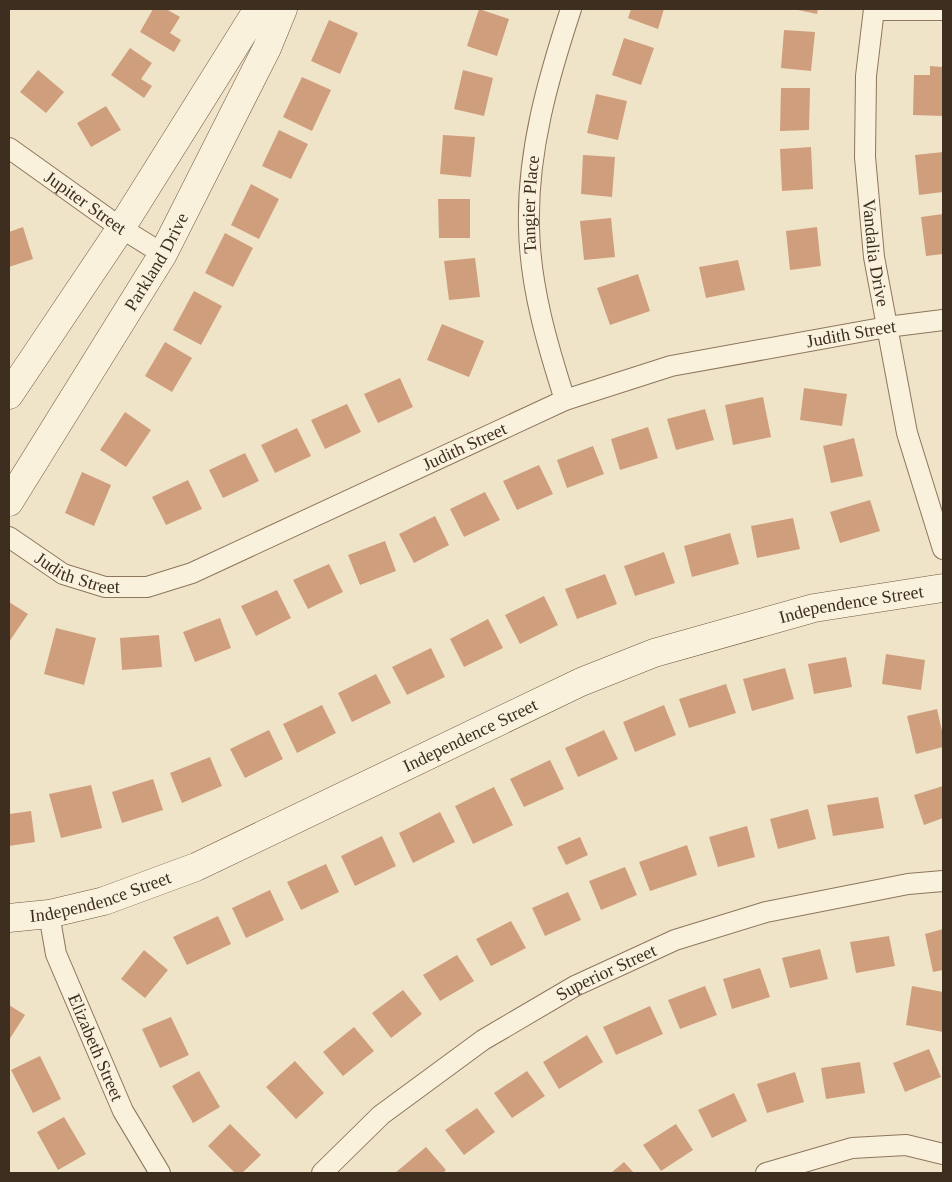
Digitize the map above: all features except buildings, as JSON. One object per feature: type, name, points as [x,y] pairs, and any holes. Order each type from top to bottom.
[{"type":"street","points":[[9,395],[121,228],[258,9]]},
{"type":"street","name":"Parkland Drive","points":[[9,502],[163,254],[267,48],[283,9]]},
{"type":"street","name":"Tangier Place","points":[[565,400],[549,352],[535,288],[529,227],[532,161],[550,73],[571,9]]},
{"type":"street","points":[[874,9],[943,10]]},
{"type":"street","name":"Vandalia Drive","points":[[874,9],[866,76],[865,157],[874,257],[907,433],[943,549]]},
{"type":"street","name":"Jupiter Street","points":[[9,148],[121,228],[163,254]]},
{"type":"street","name":"Judith Street","points":[[9,537],[63,574],[105,587],[147,587],[192,573],[565,400],[671,366],[887,327],[943,320]]},
{"type":"street","name":"Independence Street","points":[[9,918],[49,914],[104,901],[196,867],[581,682],[654,653],[814,608],[943,588]]},
{"type":"street","name":"Superior Street","points":[[322,1173],[382,1115],[483,1040],[575,986],[675,940],[766,912],[908,884],[943,881]]},
{"type":"street","name":"Elizabeth Street","points":[[49,914],[56,954],[123,1111],[160,1173]]},
{"type":"street","points":[[766,1173],[852,1148],[906,1145],[943,1154]]}]
